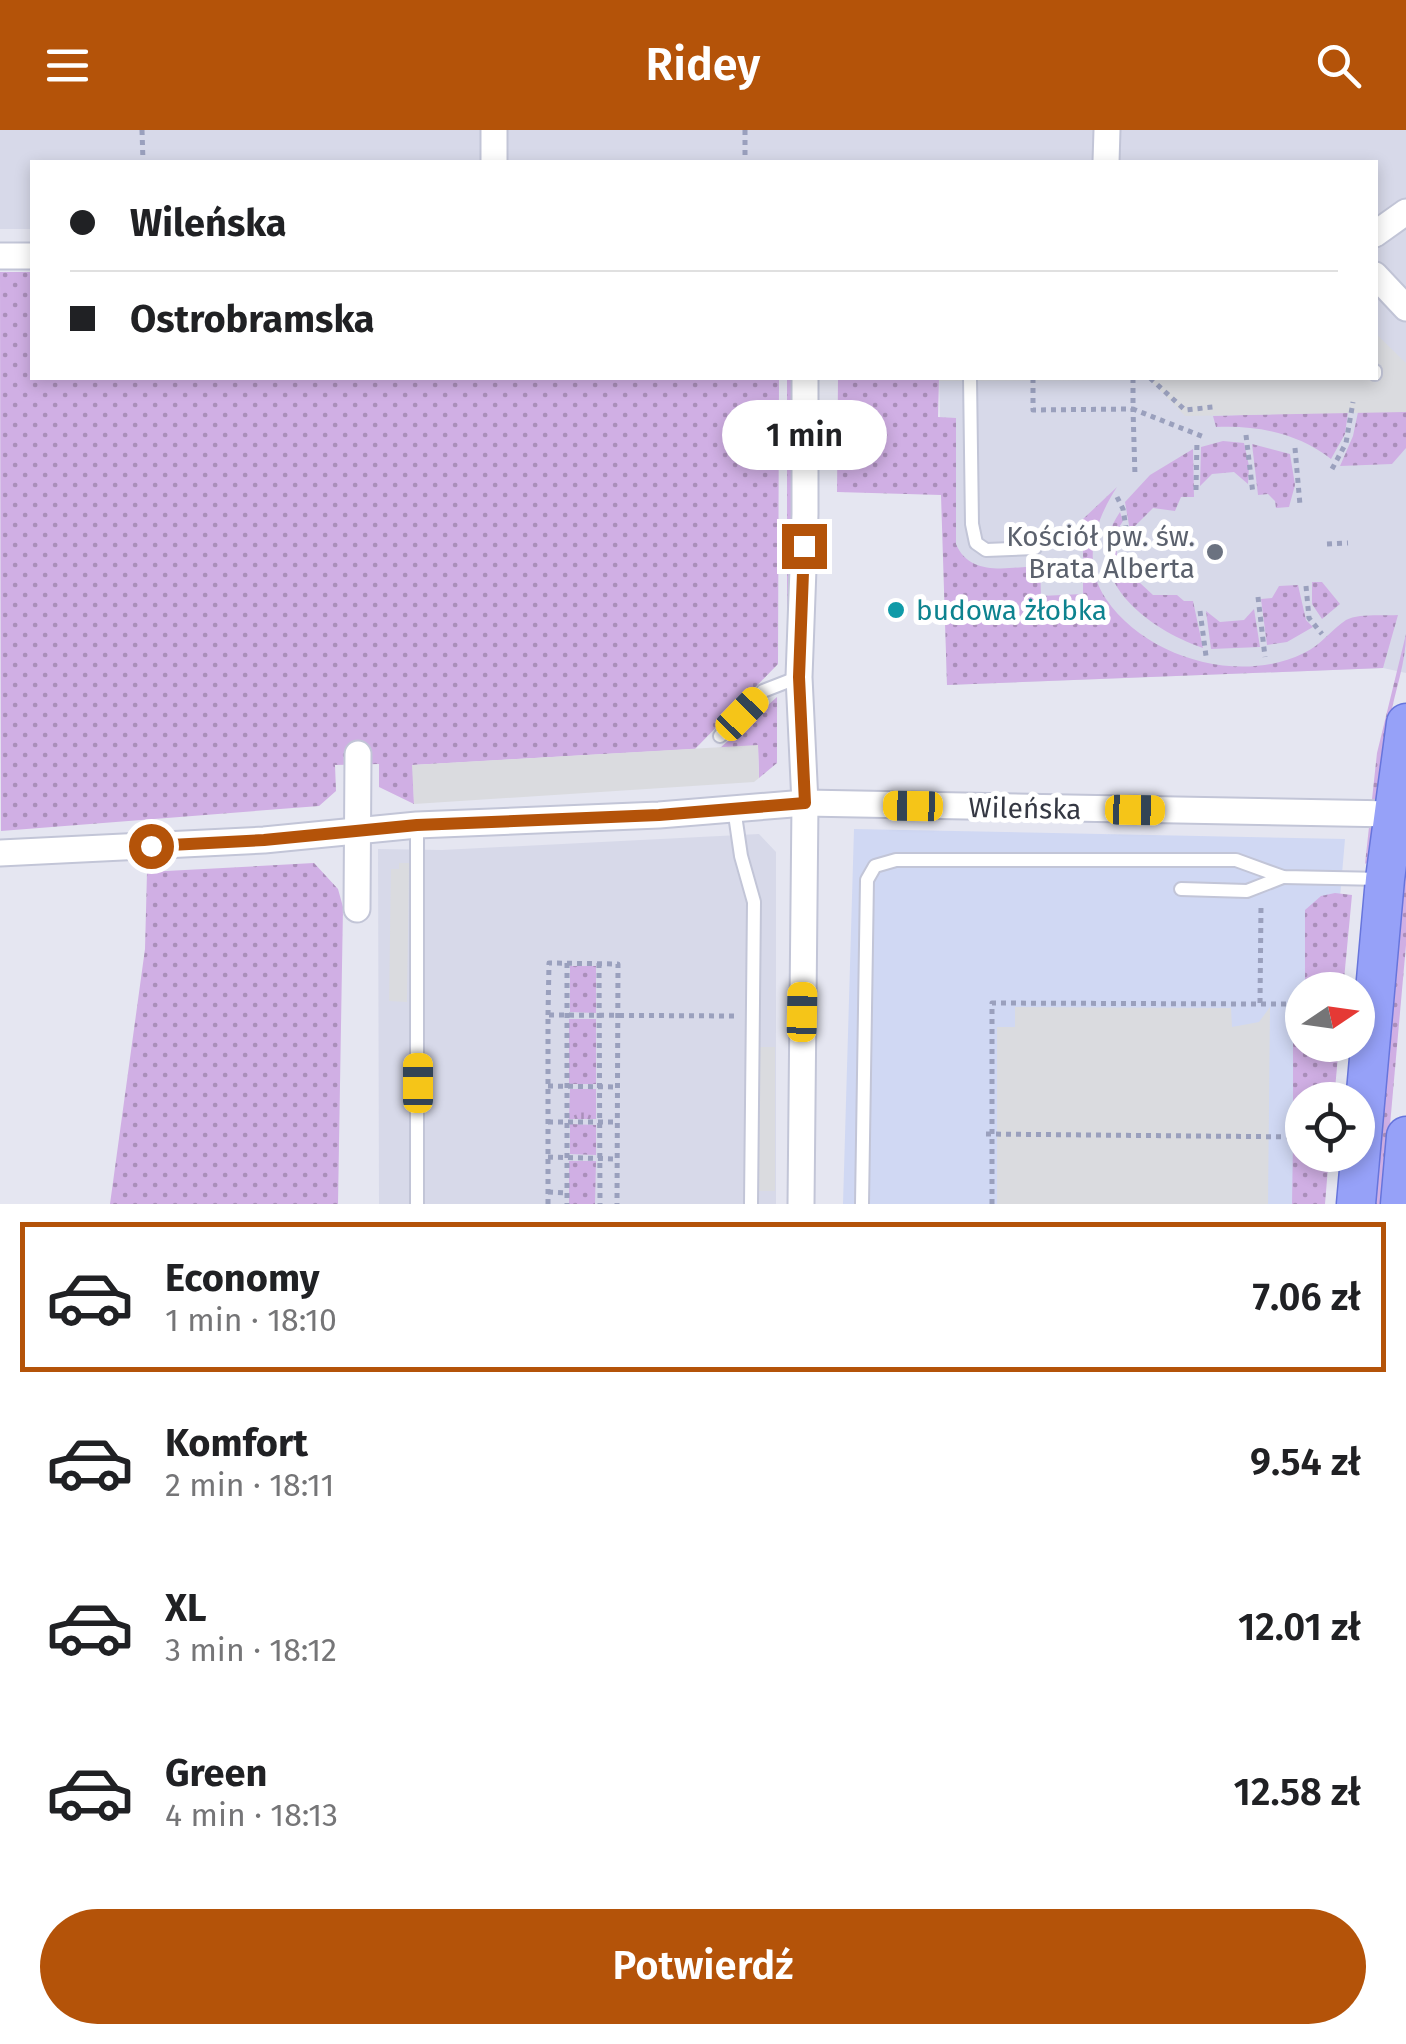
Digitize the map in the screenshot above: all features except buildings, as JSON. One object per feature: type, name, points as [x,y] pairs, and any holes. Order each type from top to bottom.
[{"type":"main road","points":[[1356,1204],[1385,879],[1406,723]]},
{"type":"main road","points":[[1400,1204],[1406,1136]]},
{"type":"street","points":[[494,130],[494,160]]},
{"type":"street","points":[[1106,160],[1107,130]]},
{"type":"street","points":[[1378,232],[1406,212]]},
{"type":"street","points":[[0,256],[30,256]]},
{"type":"street","points":[[1378,278],[1406,308]]},
{"type":"street","points":[[801,1204],[805,803],[799,677],[805,380]]},
{"type":"street","points":[[357,909],[358,754]]},
{"type":"street","name":"Wileńska","points":[[0,853],[264,840],[417,825],[659,815],[805,803],[1393,814]]},
{"type":"lane","points":[[970,380],[972,524],[976,543],[986,550],[1035,548]]},
{"type":"lane","points":[[720,736],[763,691],[799,677]]},
{"type":"lane","points":[[734,808],[754,902],[751,1204]]},
{"type":"lane","points":[[417,825],[417,1204]]},
{"type":"lane","points":[[862,1204],[868,880],[875,866],[896,860],[1236,860],[1283,877],[1385,879]]},
{"type":"lane","points":[[1181,888],[1247,891],[1283,877]]},
{"type":"path","points":[[142,130],[142,160]]},
{"type":"path","points":[[745,130],[745,160]]},
{"type":"path","points":[[1033,380],[1033,410],[1133,409],[1200,438],[1196,490]]},
{"type":"path","points":[[1133,380],[1135,476]]},
{"type":"path","points":[[1152,380],[1185,410],[1213,407]]},
{"type":"path","points":[[1332,469],[1346,442],[1354,402]]},
{"type":"path","points":[[1246,436],[1253,494]]},
{"type":"path","points":[[1295,448],[1300,505]]},
{"type":"path","points":[[1117,498],[1127,534]]},
{"type":"path","points":[[1327,544],[1348,543]]},
{"type":"path","points":[[1306,586],[1309,618],[1322,634]]},
{"type":"path","points":[[1258,597],[1265,657]]},
{"type":"path","points":[[1200,610],[1206,656]]},
{"type":"path","points":[[1260,1004],[1262,885]]},
{"type":"path","points":[[548,1204],[549,963],[598,963],[618,964],[617,1204]]},
{"type":"path","points":[[567,963],[567,1204]]},
{"type":"path","points":[[598,963],[600,1204]]},
{"type":"path","points":[[992,1204],[992,1003],[1285,1004]]},
{"type":"path","points":[[548,1015],[753,1016]]},
{"type":"path","points":[[599,1051],[618,1051]]},
{"type":"path","points":[[548,1086],[618,1086]]},
{"type":"path","points":[[548,1122],[617,1122]]},
{"type":"path","points":[[989,1134],[1285,1137]]},
{"type":"path","points":[[548,1157],[617,1159]]},
{"type":"path","points":[[548,1192],[567,1193]]},
{"type":"shaded area","points":[[0,130],[1406,130],[1406,673],[1383,668],[947,685],[939,380],[1378,380],[1378,160],[30,160],[30,229],[0,229]]},
{"type":"shaded area","points":[[1378,336],[1406,363],[1406,412],[1185,416],[1150,380],[1378,380]]},
{"type":"shaded area","points":[[939,380],[1150,380],[939,381]]},
{"type":"shaded area","points":[[758,745],[759,778],[754,782],[414,804],[412,765]]},
{"type":"shaded area","points":[[854,829],[1345,839],[1334,972],[1285,972],[1285,1062],[1302,1062],[1302,1082],[1285,1082],[1285,1172],[1306,1172],[1314,1204],[843,1204]]},
{"type":"shaded area","points":[[759,834],[776,852],[776,1204],[379,1204],[378,849],[442,850]]},
{"type":"shaded area","points":[[399,863],[409,863],[407,1002],[389,1001],[391,869],[399,869]]},
{"type":"shaded area","points":[[1015,1007],[1231,1008],[1232,1027],[1259,1022],[1270,1007],[1268,1204],[997,1204],[997,1027],[1015,1027]]},
{"type":"shaded area","points":[[758,1047],[775,1047],[775,1191],[757,1191]]},
{"type":"green space","points":[[0,272],[30,272],[30,380],[779,380],[778,664],[695,749],[413,765],[414,804],[379,787],[379,764],[335,765],[336,791],[319,806],[1,831]]},
{"type":"green space","points":[[787,380],[791,380],[791,609],[787,611]]},
{"type":"green space","points":[[838,380],[939,380],[938,417],[956,418],[956,544],[971,562],[992,568],[1040,566],[1041,596],[1083,594],[1083,519],[1117,487],[1102,514],[1094,542],[1098,585],[1123,620],[1169,650],[1224,666],[1279,662],[1316,646],[1351,618],[1398,615],[1383,668],[947,685],[941,495],[837,492]]},
{"type":"green space","points":[[1348,412],[1345,434],[1331,459],[1276,432],[1216,427],[1213,416]]},
{"type":"green space","points":[[1358,412],[1406,412],[1406,448],[1392,464],[1340,466]]},
{"type":"green space","points":[[1223,441],[1244,443],[1248,484],[1234,472],[1212,474],[1200,486],[1201,447]]},
{"type":"green space","points":[[1252,444],[1290,454],[1295,485],[1289,507],[1276,508],[1268,494],[1258,495]]},
{"type":"green space","points":[[1193,449],[1194,497],[1181,497],[1175,511],[1153,508],[1130,531],[1125,502],[1150,475]]},
{"type":"green space","points":[[1120,512],[1123,521],[1116,532],[1117,558],[1124,559],[1126,570],[1153,595],[1177,595],[1184,601],[1193,601],[1203,648],[1161,628],[1141,613],[1112,578],[1107,558],[1109,535]]},
{"type":"green space","points":[[1312,582],[1322,582],[1340,604],[1322,619],[1312,604]]},
{"type":"green space","points":[[1298,585],[1306,620],[1313,627],[1287,642],[1267,645],[1261,599],[1272,598],[1279,586]]},
{"type":"green space","points":[[1254,609],[1260,647],[1211,649],[1206,611],[1220,622],[1244,620]]},
{"type":"green space","points":[[787,611],[790,653],[787,663]]},
{"type":"green space","points":[[1406,634],[1370,860],[1365,864],[1377,753]]},
{"type":"green space","points":[[777,697],[777,763],[759,778],[758,746],[720,748]]},
{"type":"green space","points":[[1406,837],[1406,945],[1383,1204],[1373,1204]]},
{"type":"green space","points":[[314,863],[338,889],[343,907],[338,1204],[110,1204],[145,949],[147,872]]},
{"type":"green space","points":[[1352,895],[1345,972],[1305,972],[1305,910],[1321,896]]},
{"type":"green space","points":[[570,966],[596,966],[596,1013],[570,1012]]},
{"type":"green space","points":[[569,1019],[596,1019],[596,1084],[569,1084]]},
{"type":"green space","points":[[1293,1062],[1337,1062],[1336,1082],[1293,1082]]},
{"type":"green space","points":[[570,1089],[596,1089],[596,1119],[569,1119]]},
{"type":"green space","points":[[570,1124],[596,1125],[596,1155],[570,1154]]},
{"type":"green space","points":[[569,1161],[596,1161],[595,1204],[569,1204]]},
{"type":"green space","points":[[1293,1172],[1328,1172],[1325,1204],[1292,1204]]},
{"type":"place","name":"Kościół pw. św. Brata Alberta","points":[[1215,552]]},
{"type":"place","name":"budowa żłobka","points":[[896,610]]},
{"type":"route","points":[[151,846],[417,825],[659,815],[805,803],[799,677],[804,546]]}]
